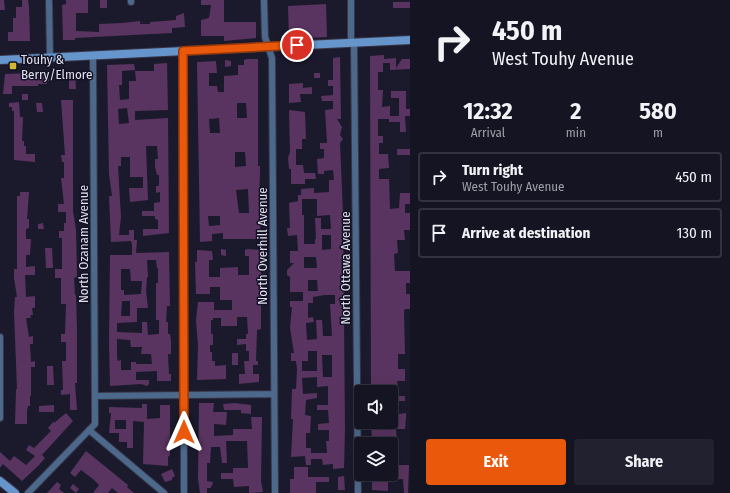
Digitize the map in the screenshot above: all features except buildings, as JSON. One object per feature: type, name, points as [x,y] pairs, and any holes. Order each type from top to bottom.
[{"type":"main road","points":[[0,60],[410,40]]},
{"type":"main road","points":[[0,481],[15,493]]},
{"type":"street","points":[[49,0],[50,58]]},
{"type":"street","name":"North Overhill Avenue","points":[[264,0],[265,37],[272,58],[275,493]]},
{"type":"street","name":"North Ottawa Avenue","points":[[351,0],[353,43],[358,493]]},
{"type":"street","points":[[183,51],[184,493]]},
{"type":"street","name":"North Ozanam Avenue","points":[[89,430],[95,424],[93,56]]},
{"type":"street","points":[[0,337],[0,418]]},
{"type":"street","points":[[95,396],[274,394]]},
{"type":"street","points":[[28,493],[89,430],[164,493]]},
{"type":"place","name":"Touhy & Berry/Elmore","points":[[13,66]]},
{"type":"route","points":[[184,432],[183,51],[297,45]]}]
